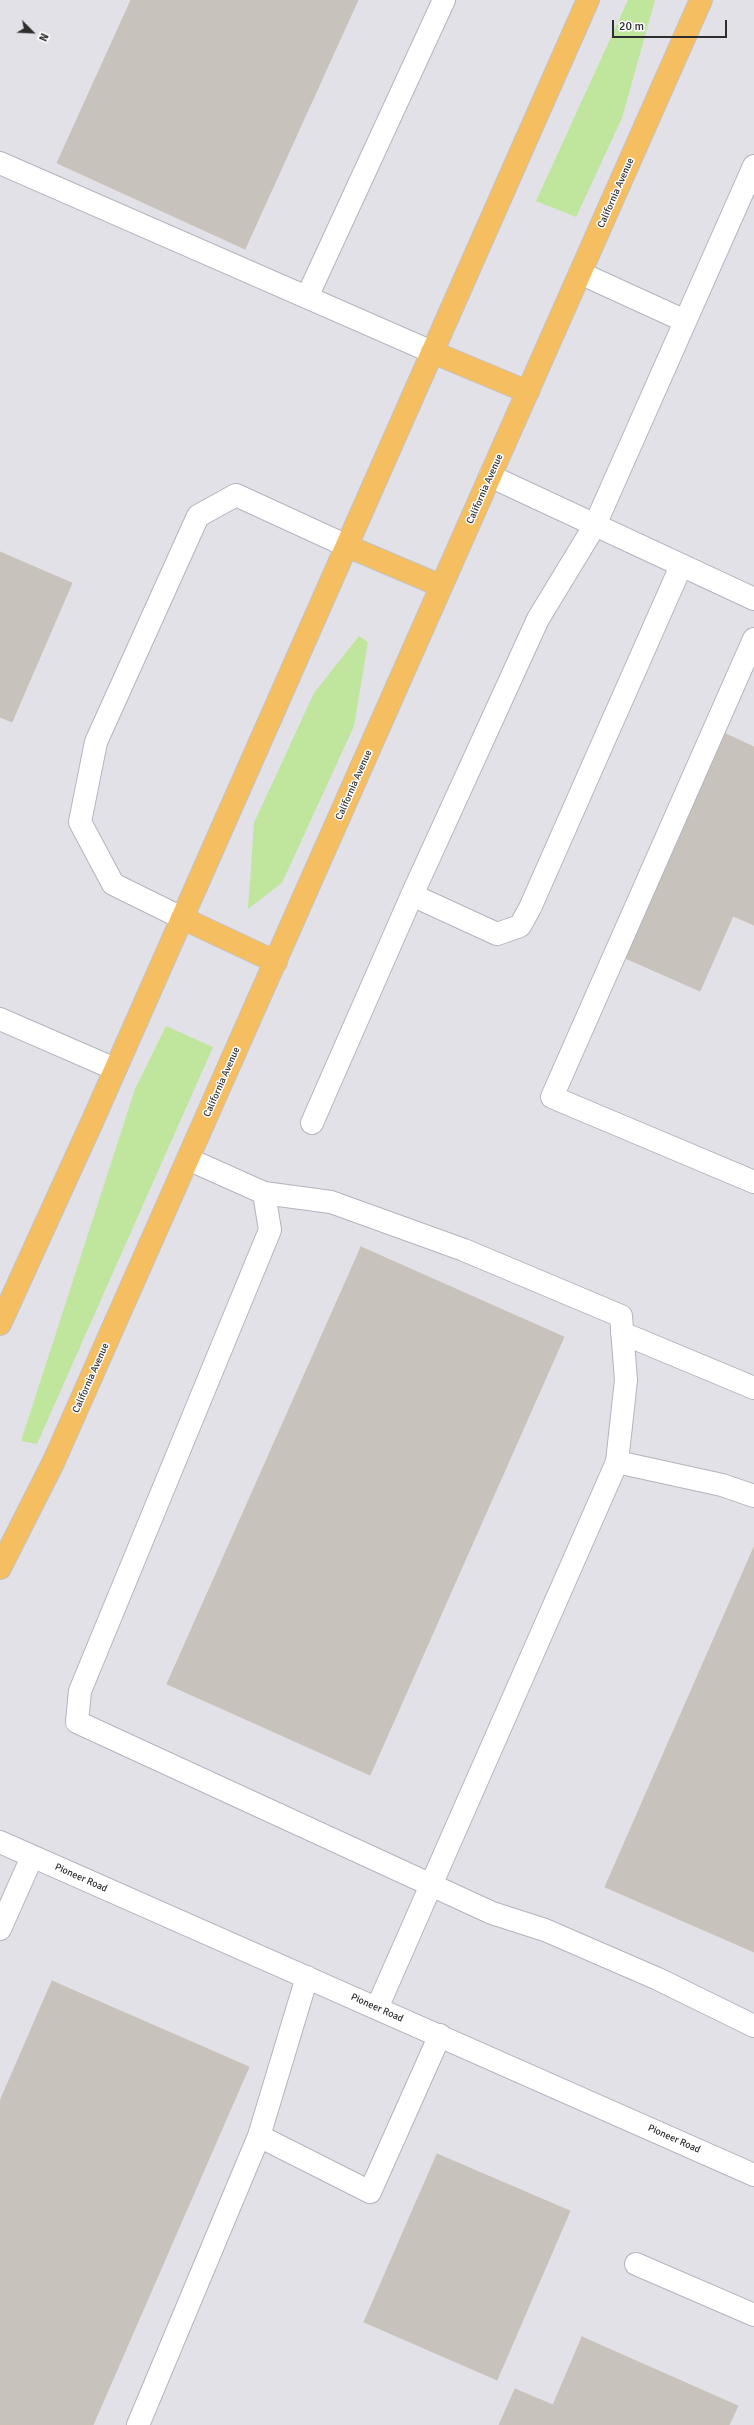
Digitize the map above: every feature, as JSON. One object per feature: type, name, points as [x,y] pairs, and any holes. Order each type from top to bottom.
[{"type":"main road","points":[[0,1324],[115,1069],[588,0]]},
{"type":"main road","name":"California Avenue","points":[[0,1568],[54,1461],[701,0]]},
{"type":"main road","points":[[432,352],[528,392]]},
{"type":"main road","points":[[346,546],[442,586]]},
{"type":"main road","points":[[182,918],[276,962]]},
{"type":"street","points":[[307,297],[444,0]]},
{"type":"street","points":[[0,163],[432,352]]},
{"type":"street","points":[[312,1123],[412,895],[538,619],[594,525],[754,166]]},
{"type":"street","points":[[580,273],[685,321]]},
{"type":"street","points":[[490,476],[754,599]]},
{"type":"street","points":[[182,918],[113,884],[80,822],[96,742],[198,516],[236,495],[346,546]]},
{"type":"street","points":[[412,895],[497,934],[520,926],[530,908],[681,566]]},
{"type":"street","points":[[754,639],[552,1097],[754,1182]]},
{"type":"street","points":[[0,1019],[115,1069]]},
{"type":"street","points":[[188,1159],[264,1193],[331,1202],[464,1250],[621,1316],[626,1380],[616,1462],[378,2008]]},
{"type":"street","points":[[264,1193],[270,1230],[80,1691],[77,1722],[432,1884],[492,1913],[545,1930],[658,1979],[754,2026]]},
{"type":"street","points":[[622,1333],[754,1388]]},
{"type":"street","points":[[616,1462],[722,1484],[754,1496]]},
{"type":"street","name":"Pioneer Road","points":[[0,1842],[440,2035],[754,2175]]},
{"type":"street","points":[[0,1929],[32,1856]]},
{"type":"street","points":[[138,2425],[259,2136],[307,1977]]},
{"type":"street","points":[[259,2136],[370,2192],[440,2035]]},
{"type":"street","points":[[636,2264],[754,2315]]},
{"type":"shaded area","points":[[0,0],[754,0],[754,2425],[0,2425]]},
{"type":"green space","points":[[628,0],[655,0],[622,118],[576,217],[536,201]]},
{"type":"green space","points":[[359,636],[368,642],[354,726],[282,883],[248,909],[254,823],[314,693]]},
{"type":"green space","points":[[166,1026],[213,1047],[37,1444],[21,1441],[135,1089]]},
{"type":"building","points":[[131,0],[358,0],[245,249],[57,163]]},
{"type":"building","points":[[0,552],[72,583],[12,722],[0,717]]},
{"type":"building","points":[[724,733],[754,747],[754,925],[733,916],[700,991],[625,958]]},
{"type":"building","points":[[361,1247],[564,1337],[370,1775],[167,1684]]},
{"type":"building","points":[[754,1547],[754,1952],[605,1887]]},
{"type":"building","points":[[52,1981],[249,2067],[93,2425],[0,2425],[0,2101]]},
{"type":"building","points":[[437,2154],[570,2211],[497,2380],[364,2322]]},
{"type":"building","points":[[582,2337],[738,2406],[729,2425],[499,2425],[515,2389],[553,2405]]}]
